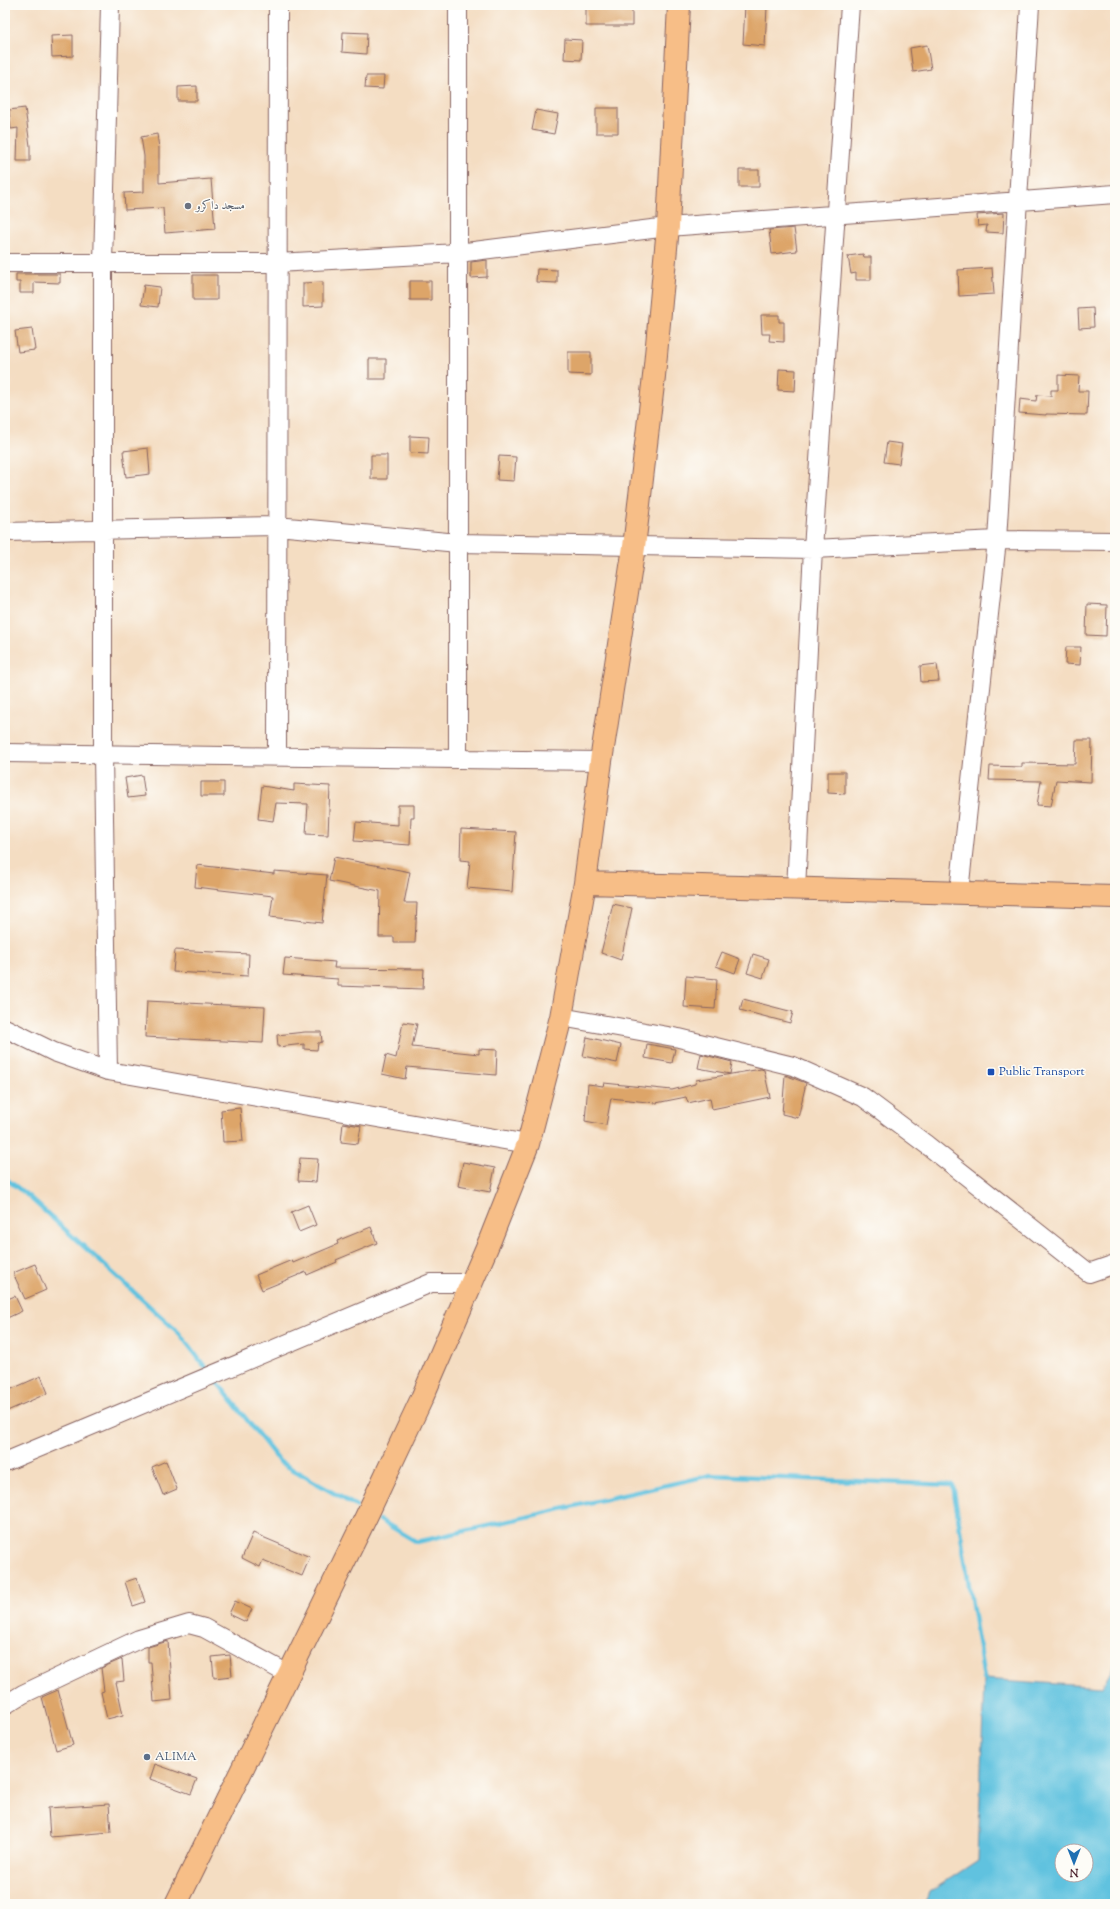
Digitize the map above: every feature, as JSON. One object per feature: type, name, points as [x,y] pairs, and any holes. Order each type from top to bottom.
[{"type":"main road","points":[[176,1904],[422,1398],[472,1283],[528,1144],[561,1017],[585,883],[601,761],[634,547],[654,376],[668,227],[679,5]]},
{"type":"main road","points":[[585,883],[1115,897]]},
{"type":"street","points":[[108,1070],[103,754],[103,262],[110,5]]},
{"type":"street","points":[[277,757],[278,5]]},
{"type":"street","points":[[458,5],[458,759]]},
{"type":"street","points":[[796,889],[813,549],[850,5]]},
{"type":"street","points":[[959,892],[997,540],[1030,5]]},
{"type":"street","points":[[5,262],[277,263],[458,253],[668,227],[1115,194]]},
{"type":"street","points":[[5,532],[277,526],[458,543],[813,549],[997,540],[1115,541]]},
{"type":"street","points":[[5,753],[601,761]]},
{"type":"street","points":[[561,1017],[679,1038],[793,1066],[863,1097],[927,1145],[1089,1273],[1115,1264]]},
{"type":"street","points":[[5,1028],[54,1052],[108,1070],[528,1144]]},
{"type":"street","points":[[5,1462],[431,1283],[472,1283]]},
{"type":"street","points":[[5,1705],[23,1694],[139,1639],[189,1624],[204,1628],[288,1674]]},
{"type":"water","points":[[1115,1662],[1115,1904],[926,1904],[930,1892],[978,1860],[984,1679],[1102,1687]]},
{"type":"building","points":[[586,5],[632,6],[632,26],[586,26]]},
{"type":"building","points":[[745,5],[767,7],[765,46],[743,44]]},
{"type":"building","points":[[343,32],[367,33],[366,54],[342,52]]},
{"type":"building","points":[[73,35],[73,56],[52,57],[51,36]]},
{"type":"building","points":[[565,39],[582,40],[581,60],[564,59]]},
{"type":"building","points":[[927,45],[931,69],[913,72],[910,48]]},
{"type":"building","points":[[366,76],[384,76],[383,89],[365,88]]},
{"type":"building","points":[[197,86],[197,101],[178,101],[178,87]]},
{"type":"building","points":[[25,108],[30,146],[30,161],[17,161],[18,128],[11,129],[9,110]]},
{"type":"building","points":[[596,108],[618,108],[618,133],[596,133]]},
{"type":"building","points":[[536,110],[558,114],[554,134],[532,130]]},
{"type":"building","name":"مسجد داكرو","points":[[157,134],[159,148],[159,183],[211,179],[215,229],[165,233],[163,208],[125,210],[124,193],[144,192],[144,156],[141,137]]},
{"type":"building","points":[[739,170],[759,170],[759,187],[739,187]]},
{"type":"building","points":[[1004,213],[1003,233],[986,232],[987,225],[978,226],[977,215]]},
{"type":"building","points":[[794,228],[797,251],[772,254],[769,230]]},
{"type":"building","points":[[863,254],[864,257],[871,257],[871,280],[856,280],[856,273],[851,274],[848,256]]},
{"type":"building","points":[[487,260],[487,277],[471,278],[471,262]]},
{"type":"building","points":[[992,268],[994,294],[959,296],[958,270]]},
{"type":"building","points":[[537,269],[557,270],[557,283],[536,282]]},
{"type":"building","points":[[16,274],[60,274],[60,283],[34,282],[34,293],[20,293],[20,282],[16,282]]},
{"type":"building","points":[[193,275],[217,275],[217,300],[193,300]]},
{"type":"building","points":[[410,281],[431,281],[431,300],[410,300]]},
{"type":"building","points":[[323,282],[323,306],[303,307],[303,283]]},
{"type":"building","points":[[144,285],[160,287],[158,307],[141,305]]},
{"type":"building","points":[[1093,308],[1094,327],[1079,328],[1078,309]]},
{"type":"building","points":[[761,315],[779,315],[779,322],[784,322],[784,342],[769,341],[770,334],[762,334]]},
{"type":"building","points":[[32,329],[35,350],[18,352],[15,331]]},
{"type":"building","points":[[568,352],[591,352],[591,375],[568,374]]},
{"type":"building","points":[[369,359],[386,359],[386,379],[369,379]]},
{"type":"building","points":[[779,369],[796,370],[795,391],[778,390]]},
{"type":"building","points":[[1058,375],[1079,376],[1078,391],[1088,391],[1087,415],[1046,415],[1019,413],[1020,399],[1036,401],[1037,395],[1051,396],[1051,390],[1058,390]]},
{"type":"building","points":[[410,436],[429,437],[428,454],[410,453]]},
{"type":"building","points":[[887,442],[902,444],[899,464],[884,462]]},
{"type":"building","points":[[148,448],[150,474],[126,477],[123,451]]},
{"type":"building","points":[[371,455],[387,455],[387,479],[371,479]]},
{"type":"building","points":[[499,456],[516,457],[514,481],[497,480]]},
{"type":"building","points":[[1087,604],[1107,605],[1106,636],[1086,635]]},
{"type":"building","points":[[1066,647],[1081,647],[1080,665],[1065,664]]},
{"type":"building","points":[[937,664],[939,681],[921,682],[920,666]]},
{"type":"building","points":[[1076,740],[1092,740],[1091,782],[1056,780],[1051,806],[1037,805],[1041,781],[989,780],[990,766],[1022,767],[1022,763],[1075,764]]},
{"type":"building","points":[[828,772],[845,772],[845,794],[828,793]]},
{"type":"building","points":[[142,775],[145,796],[128,798],[125,778]]},
{"type":"building","points":[[201,782],[224,782],[224,796],[201,796]]},
{"type":"building","points":[[294,784],[330,786],[328,835],[306,834],[308,804],[276,803],[273,821],[258,819],[262,786],[294,791]]},
{"type":"building","points":[[398,805],[414,805],[414,817],[411,817],[410,845],[354,841],[356,822],[398,825]]},
{"type":"building","points":[[461,829],[516,832],[512,892],[467,888],[470,861],[460,860]]},
{"type":"building","points":[[334,857],[410,872],[404,903],[417,903],[415,943],[394,943],[394,937],[379,937],[380,891],[329,881]]},
{"type":"building","points":[[197,865],[274,874],[274,871],[327,875],[322,923],[270,917],[273,896],[195,887]]},
{"type":"building","points":[[613,904],[632,908],[621,960],[601,953]]},
{"type":"building","points":[[175,950],[249,954],[248,976],[173,972]]},
{"type":"building","points":[[722,952],[740,959],[735,973],[716,966]]},
{"type":"building","points":[[753,954],[769,959],[763,978],[747,973]]},
{"type":"building","points":[[285,958],[335,962],[334,968],[424,969],[423,989],[338,986],[338,979],[283,975]]},
{"type":"building","points":[[686,976],[717,979],[715,1009],[684,1007]]},
{"type":"building","points":[[743,999],[793,1012],[790,1023],[740,1010]]},
{"type":"building","points":[[147,1001],[265,1007],[263,1043],[145,1037]]},
{"type":"building","points":[[403,1022],[417,1024],[412,1047],[479,1054],[479,1049],[497,1050],[496,1075],[407,1067],[405,1079],[382,1074],[386,1055],[396,1058]]},
{"type":"building","points":[[321,1032],[322,1042],[318,1043],[317,1050],[304,1049],[304,1044],[278,1047],[277,1035]]},
{"type":"building","points":[[587,1037],[621,1045],[617,1063],[583,1056]]},
{"type":"building","points":[[647,1044],[675,1049],[672,1063],[645,1058]]},
{"type":"building","points":[[701,1054],[732,1062],[730,1074],[698,1068]]},
{"type":"building","points":[[761,1069],[764,1070],[770,1097],[712,1109],[710,1098],[688,1103],[686,1097],[656,1103],[611,1098],[606,1125],[585,1121],[588,1084],[603,1086],[604,1083],[672,1090],[695,1084],[696,1080]]},
{"type":"building","points":[[785,1075],[806,1083],[798,1118],[782,1114]]},
{"type":"building","points":[[240,1108],[243,1141],[223,1142],[221,1110]]},
{"type":"building","points":[[343,1123],[361,1126],[358,1144],[341,1142]]},
{"type":"building","points":[[300,1158],[318,1159],[316,1182],[298,1181]]},
{"type":"building","points":[[463,1162],[495,1168],[490,1192],[458,1186]]},
{"type":"building","points":[[308,1205],[316,1225],[299,1232],[291,1212]]},
{"type":"building","points":[[371,1227],[377,1243],[336,1260],[337,1262],[307,1275],[306,1272],[262,1290],[256,1275],[292,1260],[293,1263],[338,1244],[337,1241]]},
{"type":"building","points":[[35,1264],[46,1290],[25,1299],[13,1273]]},
{"type":"building","points":[[15,1296],[22,1311],[5,1319],[5,1300]]},
{"type":"building","points":[[41,1376],[48,1393],[5,1412],[5,1392]]},
{"type":"building","points":[[166,1461],[177,1489],[163,1495],[152,1467]]},
{"type":"building","points":[[253,1533],[310,1557],[302,1576],[263,1560],[260,1567],[242,1558]]},
{"type":"building","points":[[137,1578],[145,1602],[133,1606],[125,1582]]},
{"type":"building","points":[[235,1601],[252,1609],[246,1622],[229,1614]]},
{"type":"building","points":[[168,1641],[172,1700],[154,1702],[151,1662],[148,1662],[148,1647]]},
{"type":"building","points":[[230,1655],[232,1676],[214,1678],[212,1657]]},
{"type":"building","points":[[122,1659],[124,1681],[116,1682],[123,1715],[107,1719],[101,1692],[104,1691],[101,1668]]},
{"type":"building","points":[[58,1690],[73,1745],[56,1750],[42,1697]]},
{"type":"building","points":[[155,1764],[197,1779],[191,1794],[150,1779]]},
{"type":"building","points":[[109,1804],[111,1832],[50,1837],[48,1808]]},
{"type":"waterway","points":[[5,1178],[27,1195],[179,1333],[209,1372]]},
{"type":"waterway","points":[[214,1378],[280,1462],[356,1506]]},
{"type":"waterway","points":[[380,1520],[417,1542],[711,1475],[953,1485],[984,1679]]},
{"type":"place","name":"مسجد داكرو","points":[[188,206]]},
{"type":"place","name":"Public Transport","points":[[991,1072]]},
{"type":"place","name":"ALIMA","points":[[147,1757]]}]
